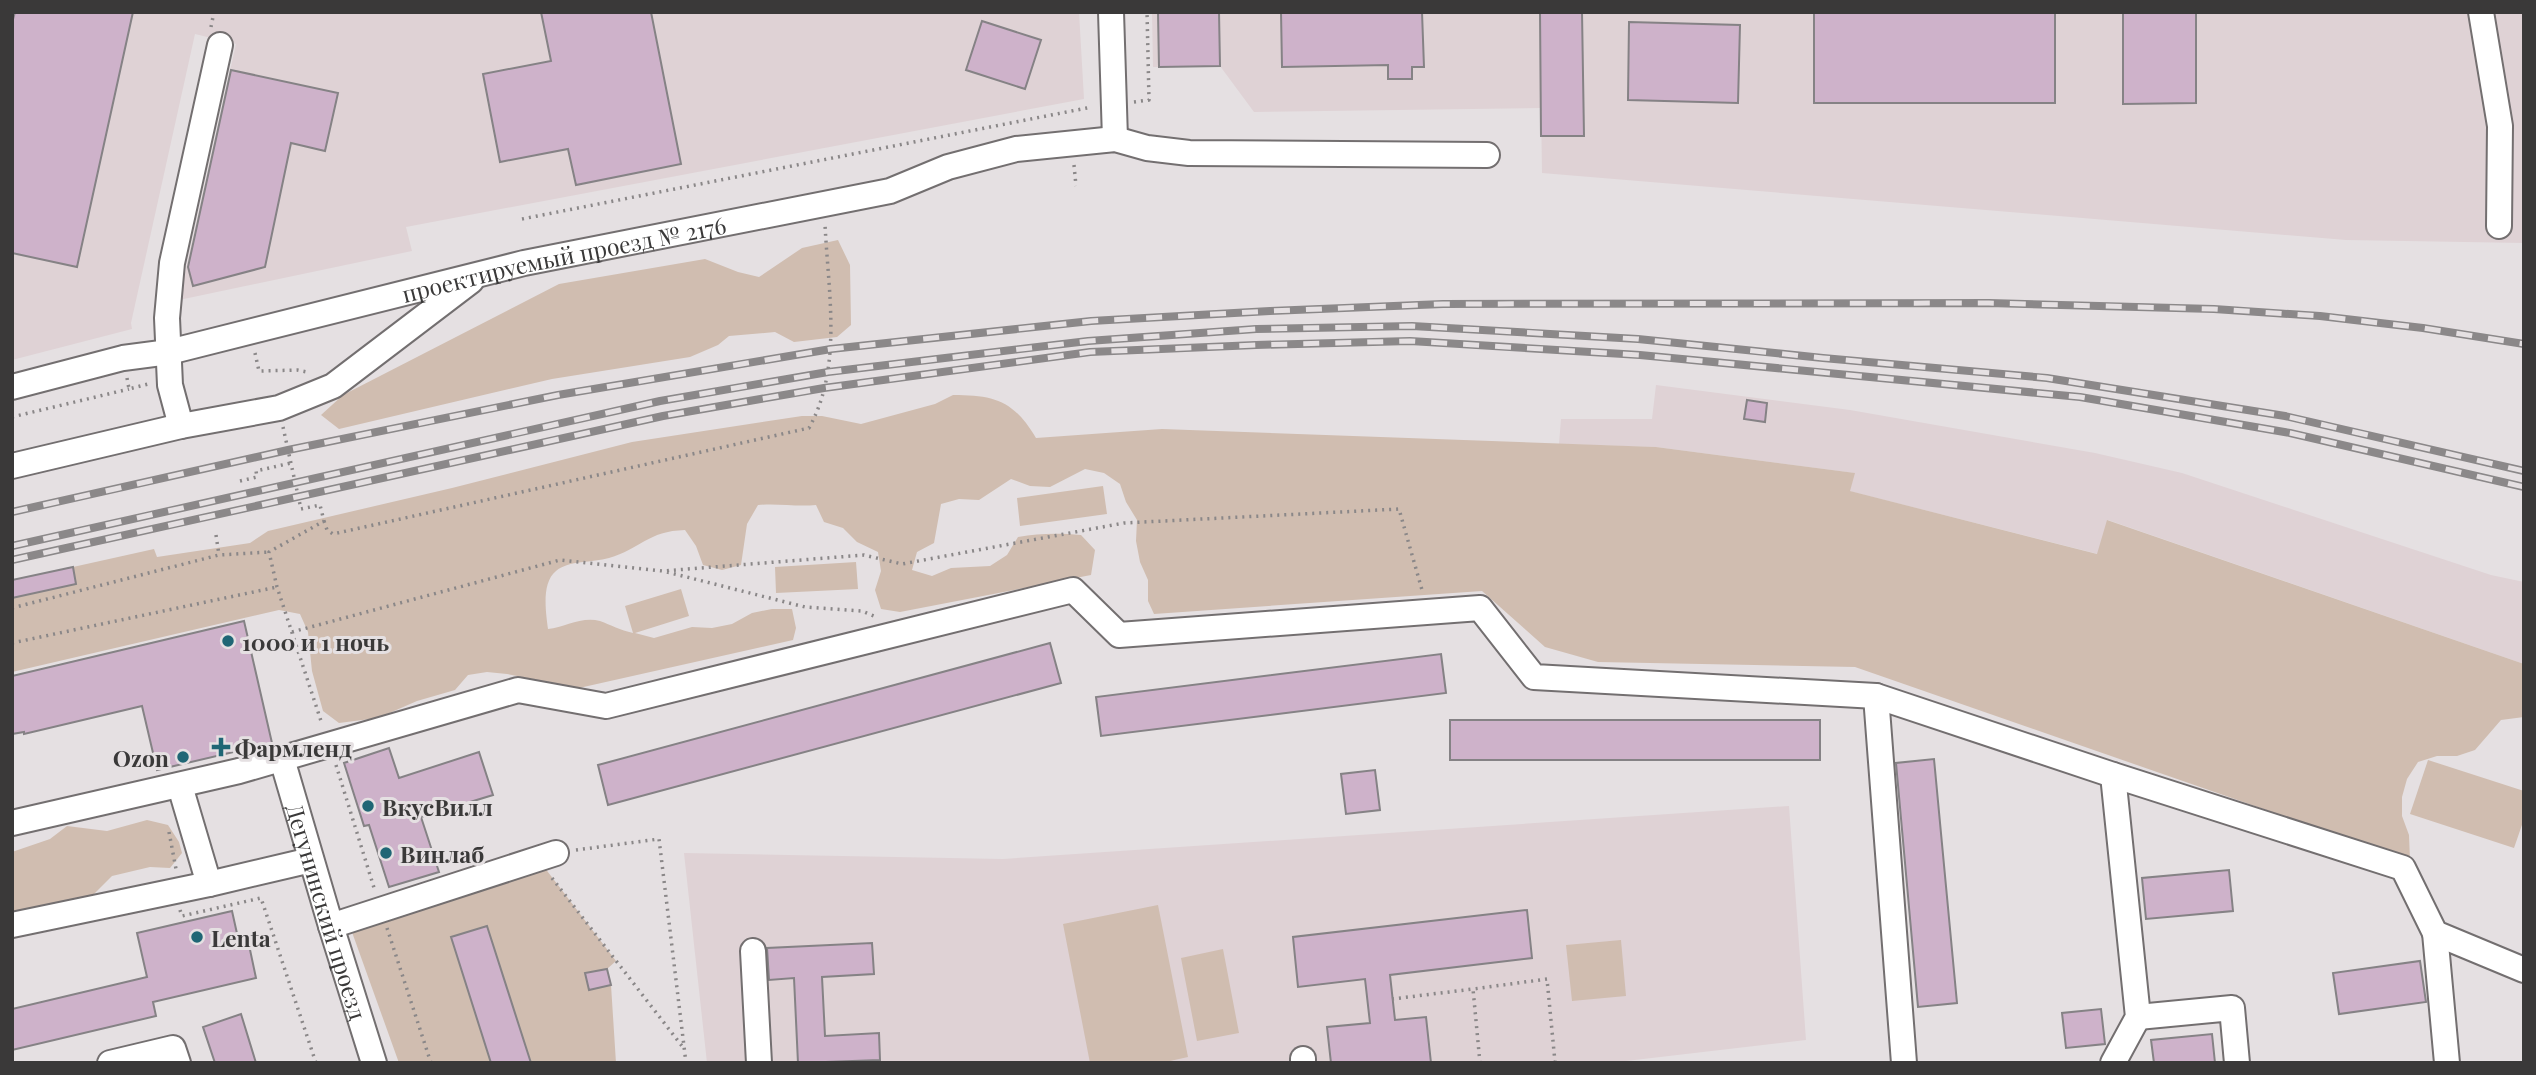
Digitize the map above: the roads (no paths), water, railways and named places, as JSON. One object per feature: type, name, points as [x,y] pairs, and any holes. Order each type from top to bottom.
[{"type":"street","points":[[1111,12],[1115,139],[1147,148],[1189,153],[1487,155]]},
{"type":"street","points":[[2481,12],[2500,126],[2499,226]]},
{"type":"street","points":[[181,426],[170,385],[167,318],[172,263],[220,45]]},
{"type":"street","name":"проектируемый проезд № 2176","points":[[12,387],[123,358],[169,352],[551,257],[890,191],[948,167],[1016,149],[1115,139]]},
{"type":"street","points":[[12,466],[181,426],[279,408],[333,386],[480,275]]},
{"type":"street","points":[[12,823],[180,786],[519,690],[606,706],[1073,590],[1119,635],[1480,608],[1534,677],[1876,696],[2403,868],[2435,933],[2446,1063]]},
{"type":"street","points":[[1876,696],[1904,1063]]},
{"type":"street","name":"Дегунинский проезд","points":[[282,759],[374,1063]]},
{"type":"street","points":[[2113,775],[2138,1017],[2113,1063]]},
{"type":"street","points":[[180,786],[208,884]]},
{"type":"street","points":[[331,926],[547,856]]},
{"type":"street","points":[[12,925],[311,860]]},
{"type":"street","points":[[2435,933],[2524,970]]},
{"type":"street","points":[[752,951],[760,1063]]},
{"type":"street","points":[[2138,1017],[2232,1008],[2238,1063]]},
{"type":"street","points":[[110,1063],[173,1048],[178,1063]]},
{"type":"railway","points":[[12,512],[288,450],[558,395],[831,349],[1091,321],[1443,304],[1989,303],[2214,309],[2320,316],[2423,328],[2524,344]]},
{"type":"railway","points":[[12,546],[660,401],[828,372],[1088,341],[1256,329],[1412,326],[1638,339],[2047,378],[2285,416],[2524,471]]},
{"type":"railway","points":[[12,560],[663,416],[824,388],[1090,352],[1256,345],[1410,341],[1640,355],[2080,397],[2290,433],[2524,487]]},
{"type":"place","name":"1000 и 1 ночь","points":[[228,641]]},
{"type":"place","name":"Фармленд","points":[[221,747]]},
{"type":"place","name":"Ozon","points":[[183,757]]},
{"type":"place","name":"ВкусВилл","points":[[368,806]]},
{"type":"place","name":"Винлаб","points":[[386,853]]},
{"type":"place","name":"Lenta","points":[[197,937]]}]
